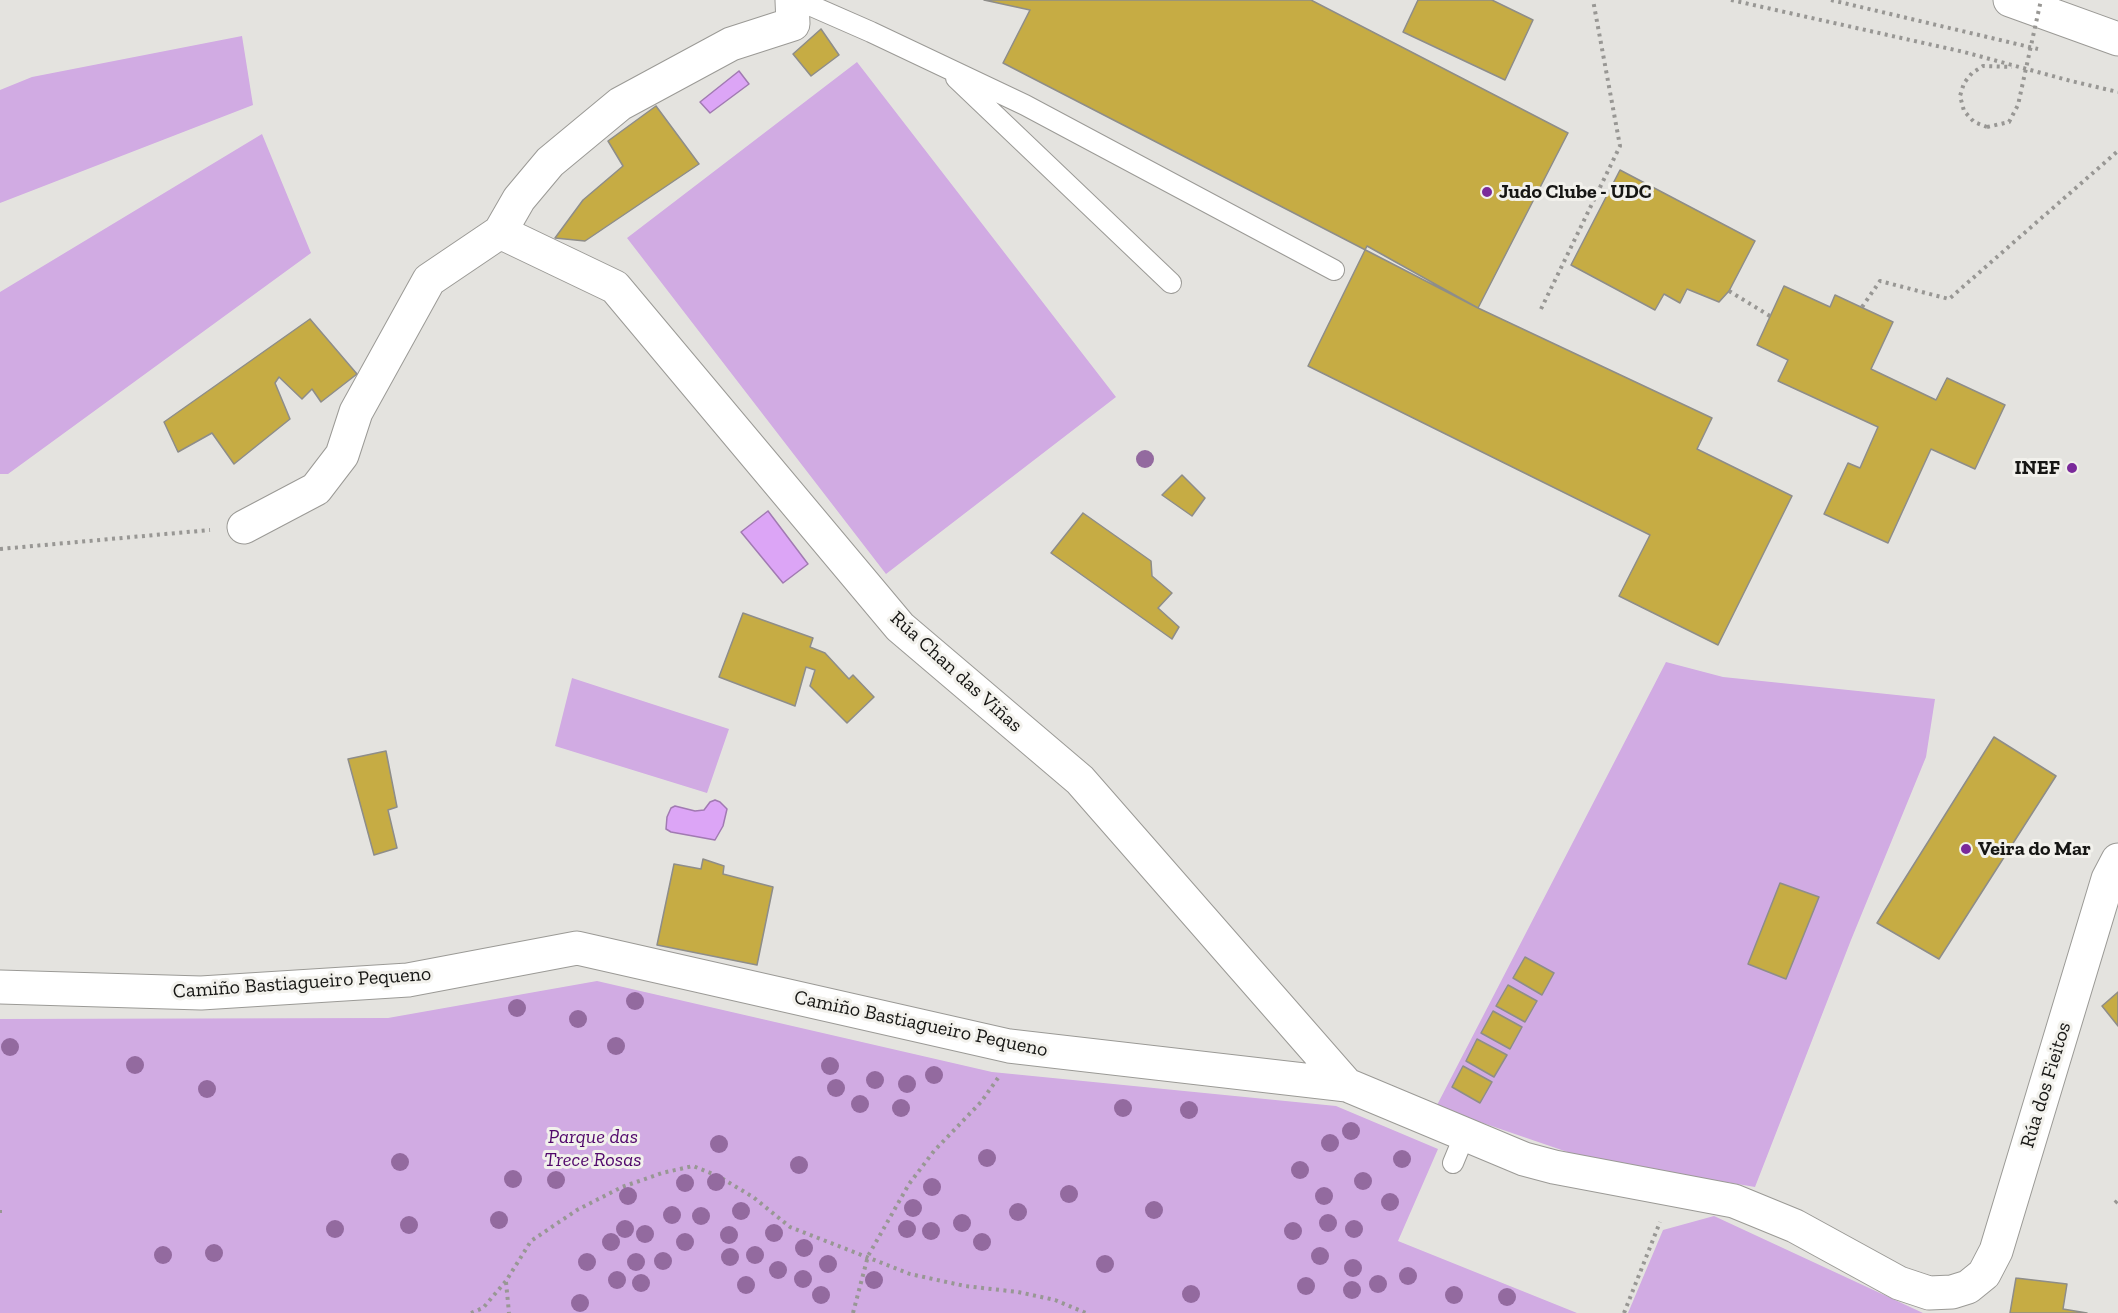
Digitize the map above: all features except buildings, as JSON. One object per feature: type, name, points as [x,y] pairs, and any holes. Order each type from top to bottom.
[{"type":"street","points":[[244,527],[316,489],[342,455],[356,412],[429,280],[500,232],[519,199],[550,162],[620,104],[731,44],[793,24],[792,0]]},
{"type":"street","points":[[2010,0],[2118,39]]},
{"type":"street","name":"Rúa Chan das Viñas","points":[[500,232],[615,287],[900,627],[1080,780],[1347,1085]]},
{"type":"street","name":"Rúa dos Fieitos","points":[[1952,1293],[1968,1287],[1984,1274],[1996,1251],[2108,879],[2118,860]]},
{"type":"street","name":"Camiño Bastiagueiro Pequeno","points":[[0,987],[201,993],[408,980],[577,948],[1009,1046],[1347,1085],[1459,1149],[1734,1201],[1795,1226],[1899,1283],[1929,1293],[1952,1293]]},
{"type":"lane","points":[[798,0],[1025,105],[1334,270]]},
{"type":"lane","points":[[943,66],[1171,283]]},
{"type":"path","points":[[1541,309],[1620,146],[1593,0]]},
{"type":"path","points":[[1731,0],[1964,52],[2100,88]]},
{"type":"path","points":[[1831,0],[2046,51]]},
{"type":"path","points":[[2041,0],[2028,62],[2025,73],[2020,94],[2018,105],[2008,122],[1987,127],[1974,122],[1964,111],[1960,96],[1964,83],[1972,73],[1983,66],[2010,67],[2021,70],[2032,73],[2054,79],[2118,92]]},
{"type":"path","points":[[1862,308],[1880,281],[1949,299],[2118,152]]},
{"type":"path","points":[[1729,291],[1770,316]]},
{"type":"path","points":[[0,549],[244,527]]},
{"type":"path","points":[[853,1313],[868,1256],[909,1184],[934,1151],[981,1102],[996,1082],[1005,1065],[1009,1046]]},
{"type":"path","points":[[471,1313],[483,1308],[506,1281],[531,1241],[577,1210],[622,1187],[662,1173],[693,1166],[718,1176],[753,1197],[790,1227],[910,1274],[964,1286],[1055,1300],[1086,1313]]},
{"type":"path","points":[[1624,1313],[1673,1189]]},
{"type":"path","points":[[0,1210],[0,1217]]},
{"type":"path","points":[[506,1281],[509,1313]]},
{"type":"green space","points":[[242,36],[253,105],[0,203],[0,90],[32,77]]},
{"type":"green space","points":[[857,62],[1116,397],[886,574],[627,238]]},
{"type":"green space","points":[[262,134],[311,253],[8,474],[0,474],[0,292]]},
{"type":"green space","points":[[1666,662],[1723,677],[1935,699],[1926,757],[1851,940],[1755,1187],[1585,1158],[1436,1107]]},
{"type":"green space","points":[[572,678],[729,729],[707,793],[555,746]]},
{"type":"green space","name":"Parque das Trece Rosas","points":[[597,981],[992,1072],[1336,1106],[1438,1149],[1398,1241],[1577,1313],[0,1313],[0,1019],[388,1018]]},
{"type":"green space","points":[[1714,1216],[1923,1313],[1628,1313],[1663,1230]]},
{"type":"shaded area","points":[[739,71],[749,84],[710,113],[700,102]]},
{"type":"shaded area","points":[[768,511],[808,564],[783,583],[741,532]]},
{"type":"shaded area","points":[[715,800],[727,809],[723,826],[715,840],[671,832],[666,829],[667,817],[671,808],[675,806],[695,811],[704,810],[710,802]]},
{"type":"place","name":"Judo Clube - UDC","points":[[1487,192]]},
{"type":"place","name":"INEF","points":[[2072,468]]},
{"type":"place","name":"Veira do Mar","points":[[1966,849]]}]
